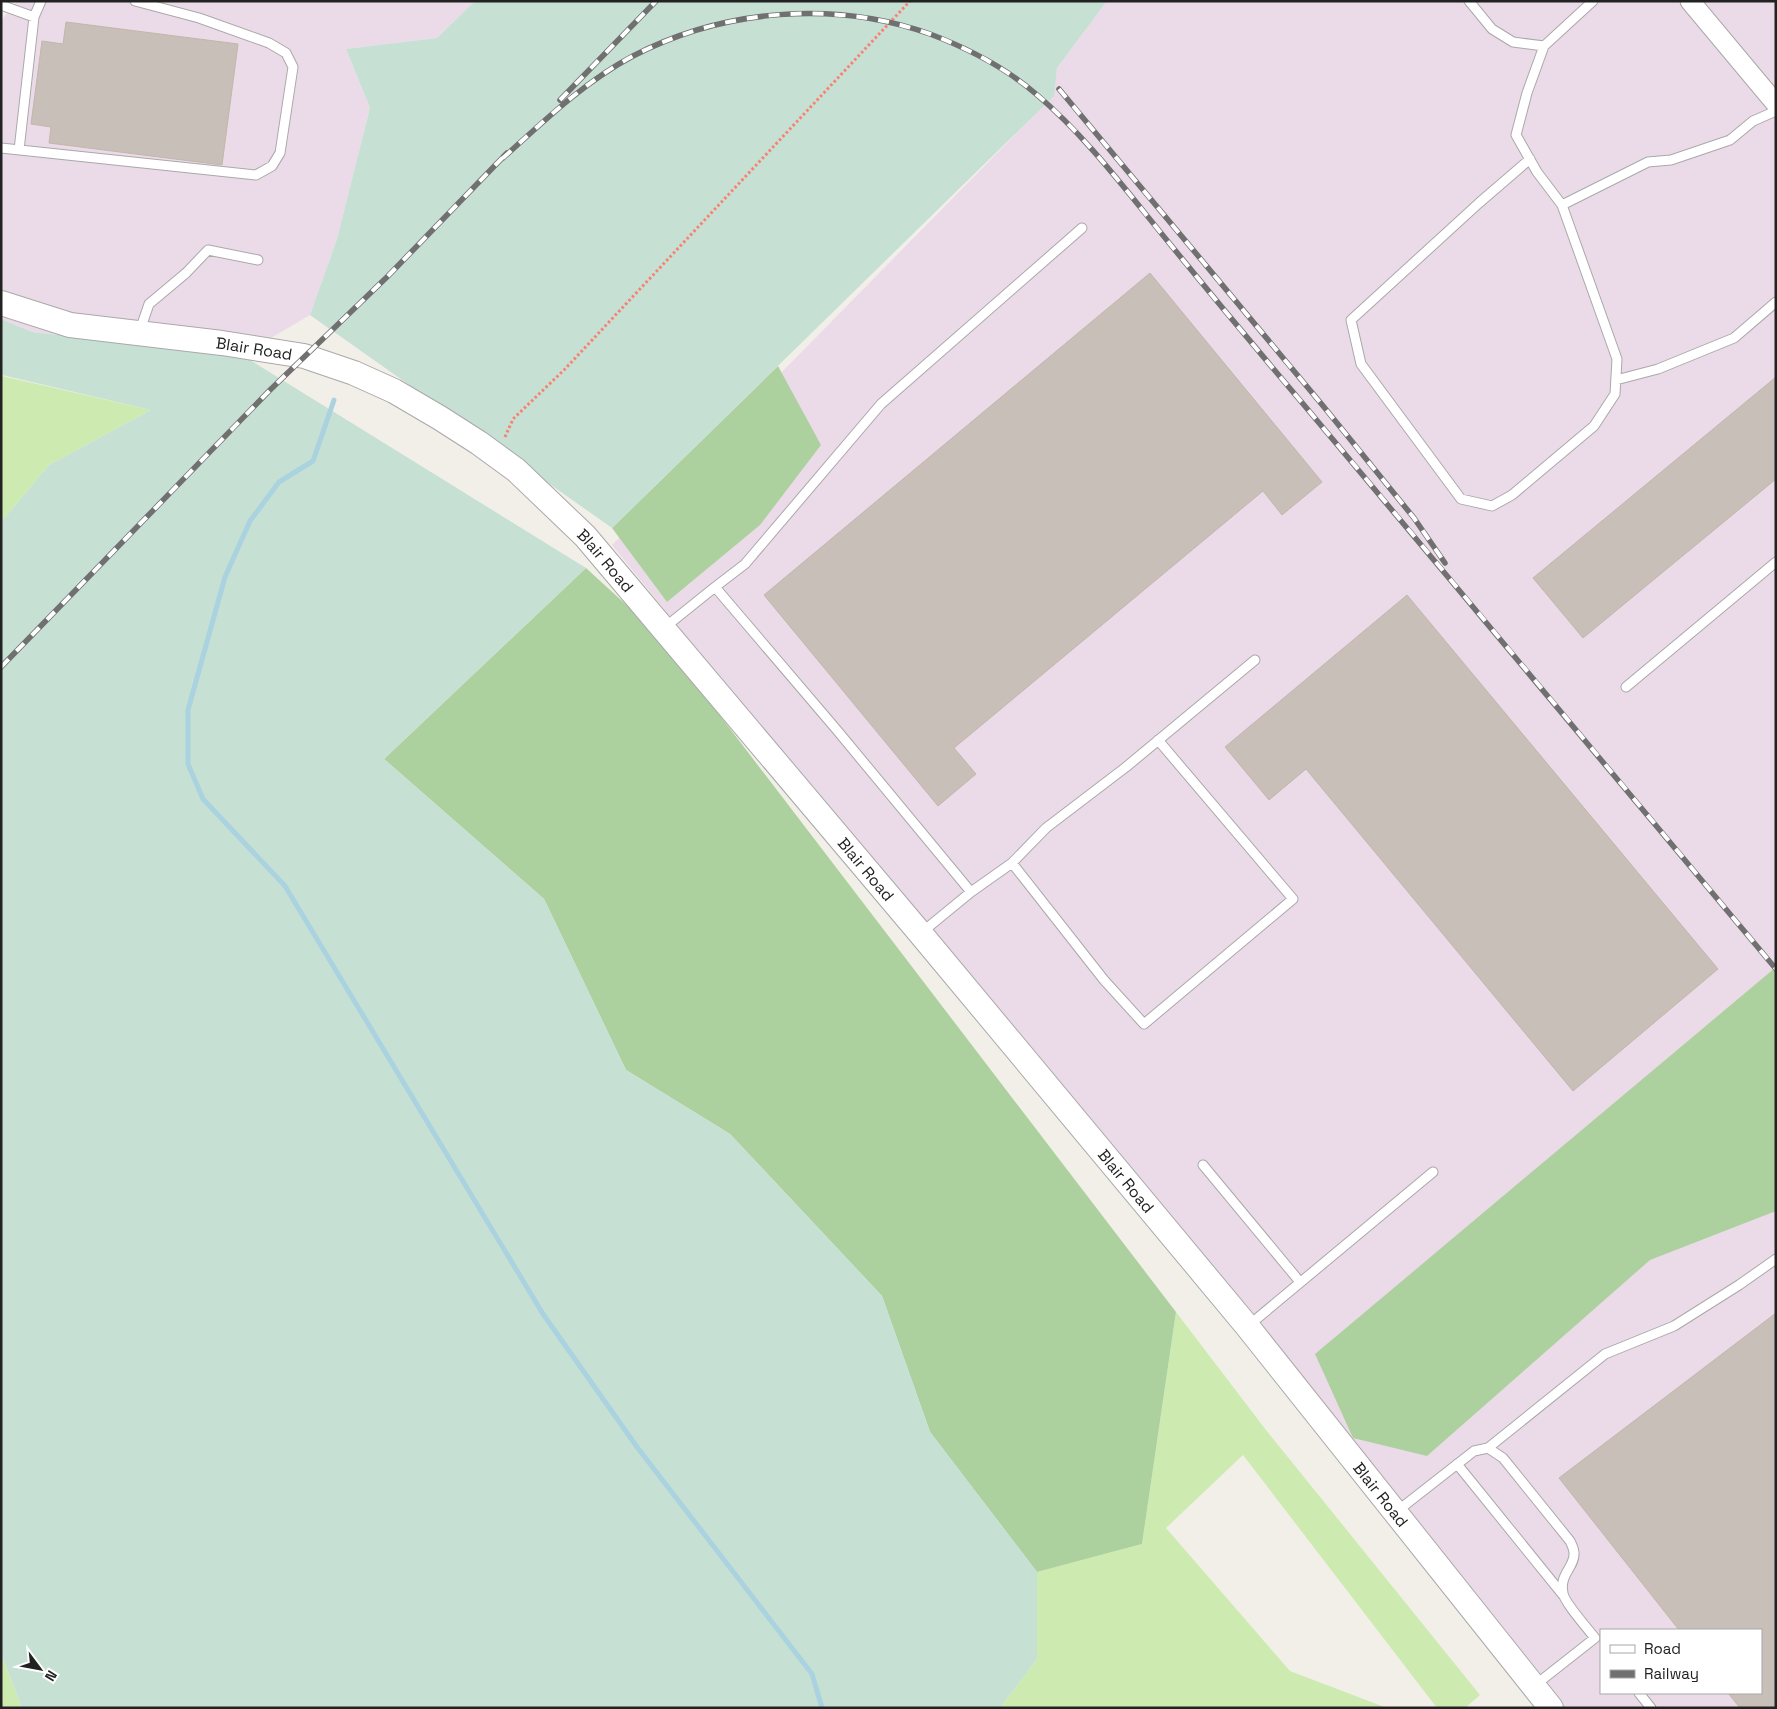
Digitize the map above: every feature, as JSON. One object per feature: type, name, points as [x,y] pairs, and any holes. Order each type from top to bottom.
[{"type":"street","points":[[1690,1],[1776,104]]},
{"type":"street","name":"Blair Road","points":[[1,303],[70,325],[222,343],[304,356],[394,391],[440,418],[516,470],[585,536],[920,933],[1248,1326],[1551,1708]]},
{"type":"lane","points":[[19,150],[34,17],[40,1]]},
{"type":"lane","points":[[1,148],[256,175],[272,166],[280,152],[293,67],[286,53],[269,42],[199,18],[135,1]]},
{"type":"lane","points":[[1469,1],[1492,29],[1513,42],[1544,46]]},
{"type":"lane","points":[[1530,159],[1479,202],[1351,320],[1361,364],[1461,499],[1492,506],[1512,495],[1594,426],[1616,394],[1617,359],[1562,205],[1516,135],[1527,93],[1544,46],[1594,1]]},
{"type":"lane","points":[[1,5],[34,17]]},
{"type":"lane","points":[[1562,205],[1648,162],[1671,160],[1730,140],[1753,121],[1776,110]]},
{"type":"lane","points":[[664,628],[745,564],[881,404],[1082,228]]},
{"type":"lane","points":[[139,333],[149,304],[208,250],[258,260]]},
{"type":"lane","points":[[1616,380],[1658,369],[1734,338],[1776,302]]},
{"type":"lane","points":[[1626,687],[1776,562]]},
{"type":"lane","points":[[714,587],[836,729],[971,892]]},
{"type":"lane","points":[[920,933],[971,892],[1012,863],[1046,828],[1158,740],[1255,660]]},
{"type":"lane","points":[[1012,863],[1104,980],[1144,1024],[1292,899],[1158,740]]},
{"type":"lane","points":[[1203,1165],[1300,1282]]},
{"type":"lane","points":[[1248,1326],[1433,1172]]},
{"type":"lane","points":[[1396,1512],[1474,1450],[1488,1448],[1605,1354],[1674,1326],[1740,1285],[1776,1259]]},
{"type":"lane","points":[[1488,1448],[1503,1458],[1570,1542],[1574,1552],[1572,1562],[1562,1583],[1563,1596]]},
{"type":"lane","points":[[1457,1464],[1598,1641],[1534,1686]]},
{"type":"lane","points":[[1640,1694],[1651,1708]]},
{"type":"path","points":[[502,460],[505,436],[513,419],[564,370],[910,1]]},
{"type":"shaded area","points":[[17,1],[475,1],[437,38],[346,49],[370,108],[337,239],[310,315],[242,355],[32,332],[1,319],[1,21]]},
{"type":"shaded area","points":[[1107,1],[1776,1],[1776,1708],[1543,1708],[1210,1283],[612,545],[1053,96],[1057,68]]},
{"type":"green space","points":[[475,1],[1107,1],[1057,68],[1054,96],[612,528],[310,315],[337,239],[370,108],[346,49],[437,38]]},
{"type":"green space","points":[[1,319],[32,332],[242,355],[586,568],[384,759],[544,899],[626,1070],[730,1134],[882,1296],[930,1432],[1037,1572],[1037,1659],[1000,1708],[22,1708],[1,1653],[1,522],[49,465],[151,410],[2,375]]},
{"type":"green space","points":[[778,366],[821,445],[760,525],[667,602],[612,528]]},
{"type":"green space","points":[[1,375],[151,410],[49,465],[1,522]]},
{"type":"green space","points":[[586,568],[656,632],[1176,1312],[1142,1544],[1037,1572],[930,1432],[882,1296],[730,1134],[626,1070],[544,899],[384,759]]},
{"type":"green space","points":[[1776,967],[1776,1211],[1650,1260],[1427,1456],[1353,1438],[1315,1354]]},
{"type":"green space","points":[[1176,1312],[1266,1430],[1480,1695],[1465,1708],[1437,1708],[1243,1455],[1166,1528],[1290,1671],[1387,1708],[1000,1708],[1037,1659],[1037,1572],[1142,1544]]},
{"type":"green space","points":[[1,1653],[22,1708],[1,1708]]},
{"type":"building","points":[[66,22],[238,44],[222,165],[49,143],[51,127],[31,124],[42,41],[63,44]]},
{"type":"building","points":[[1150,273],[1322,482],[1282,515],[1263,491],[954,748],[976,774],[938,806],[764,595]]},
{"type":"building","points":[[1776,377],[1776,479],[1583,638],[1533,578]]},
{"type":"building","points":[[1407,595],[1718,969],[1573,1091],[1306,769],[1269,800],[1225,747]]},
{"type":"building","points":[[1776,1313],[1776,1708],[1740,1708],[1729,1694],[1762,1694],[1762,1629],[1678,1629],[1559,1478]]},
{"type":"waterway","points":[[334,400],[313,461],[279,482],[250,521],[225,577],[188,710],[188,764],[203,799],[285,886],[543,1314],[637,1447],[812,1674],[822,1708]]},
{"type":"railway","points":[[560,100],[656,1]]},
{"type":"railway","points":[[503,158],[565,103],[615,66],[668,40],[704,28],[741,19],[818,14],[856,16],[894,23],[930,34],[972,52],[999,67],[1036,94],[1073,128],[1090,147],[1776,969]]},
{"type":"railway","points":[[1059,89],[1324,407],[1414,518],[1445,563]]},
{"type":"railway","points":[[1,667],[270,390],[388,276],[507,153]]}]
